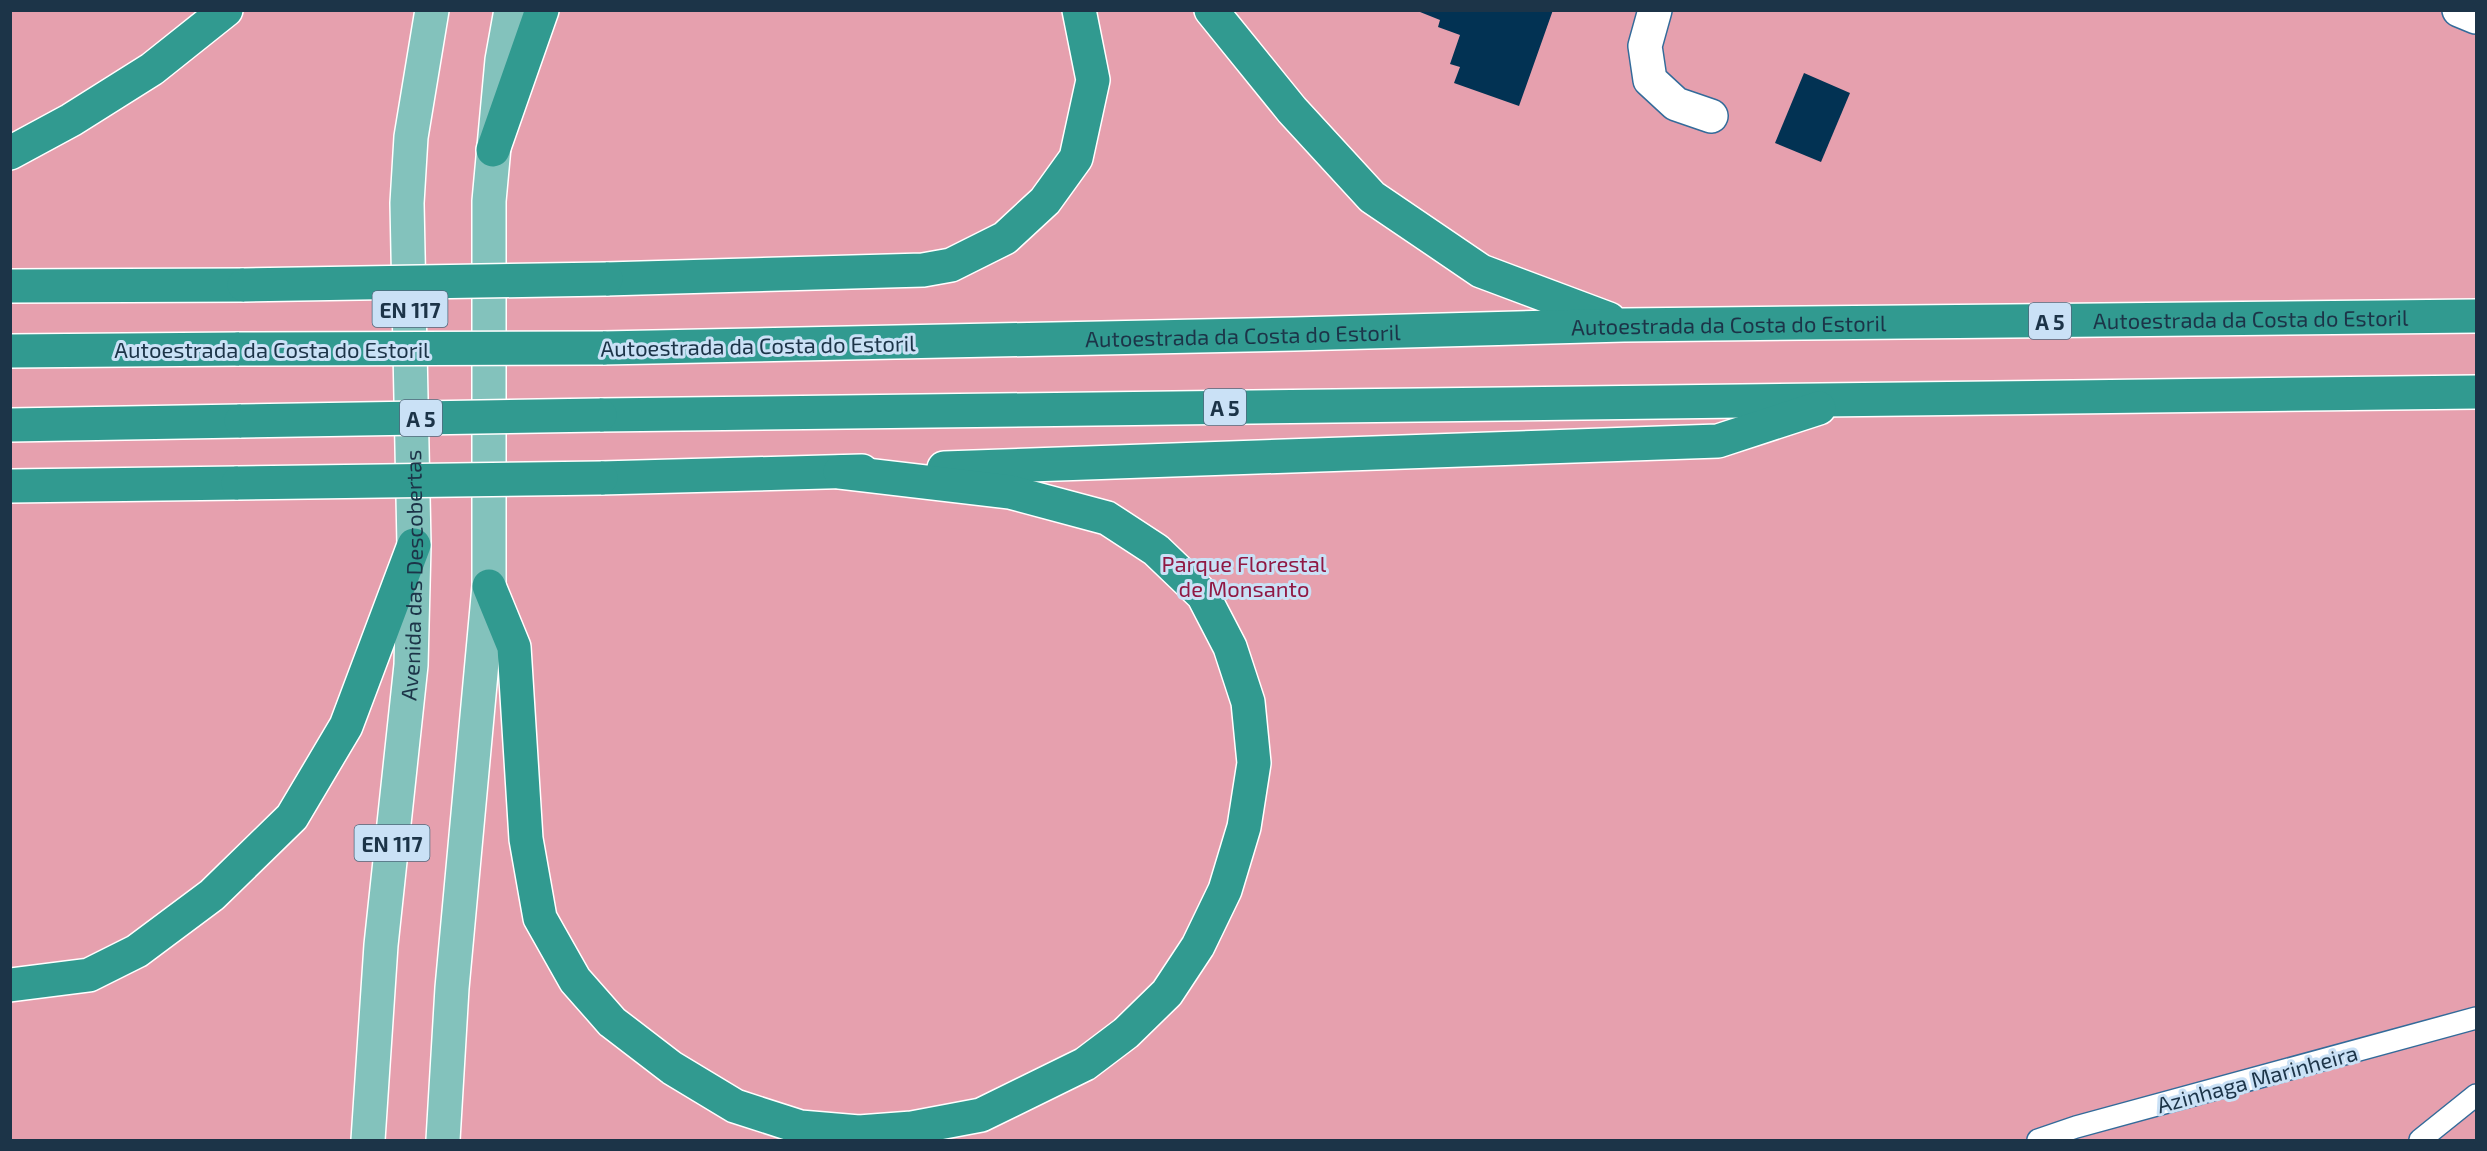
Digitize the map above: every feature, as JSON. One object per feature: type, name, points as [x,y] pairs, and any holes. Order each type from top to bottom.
[{"type":"highway","points":[[10,153],[71,120],[152,69],[226,10]]},
{"type":"highway","points":[[494,150],[542,10]]},
{"type":"highway","points":[[10,286],[606,279],[923,270],[951,265],[1005,238],[1045,201],[1076,158],[1093,80],[1079,10]]},
{"type":"highway","points":[[1211,10],[1292,110],[1372,197],[1481,270],[1624,325]]},
{"type":"highway","name":"Autoestrada da Costa do Estoril","points":[[10,351],[603,348],[1624,325],[2476,316]]},
{"type":"highway","name":"A 5","points":[[10,425],[1850,398],[2476,392]]},
{"type":"highway","points":[[10,486],[601,478],[840,472],[1718,441],[1850,398]]},
{"type":"highway","points":[[489,586],[514,647],[526,839],[540,918],[575,980],[612,1022],[672,1068],[735,1106],[800,1127],[860,1132],[912,1128],[981,1115],[1085,1064],[1126,1033],[1167,993],[1198,945],[1225,890],[1244,827],[1254,763],[1248,702],[1230,647],[1203,595],[1156,550],[1107,518],[1010,492],[840,472]]},
{"type":"highway","points":[[10,986],[89,975],[137,951],[213,895],[292,816],[346,726],[414,545]]},
{"type":"main road","name":"Avenida das Descobertas","points":[[368,1140],[381,945],[411,665],[414,545],[407,202],[411,137],[432,10]]},
{"type":"main road","points":[[443,1140],[452,988],[489,586],[489,201],[502,60],[511,10]]},
{"type":"street","points":[[1655,10],[1644,46],[1650,80],[1676,104],[1712,116]]},
{"type":"street","points":[[2459,10],[2476,17]]},
{"type":"lane","name":"Azinhaga Marinheira","points":[[2038,1140],[2076,1127],[2476,1018]]},
{"type":"lane","points":[[2420,1140],[2476,1095]]},
{"type":"green space","name":"Parque Florestal de Monsanto","points":[[10,11],[2476,11],[2476,1140],[11,1140]]},
{"type":"building","points":[[1415,10],[1553,10],[1519,106],[1454,83],[1460,67],[1450,64],[1460,35],[1438,27],[1440,20]]},
{"type":"building","points":[[1804,73],[1850,93],[1821,162],[1775,143]]}]
